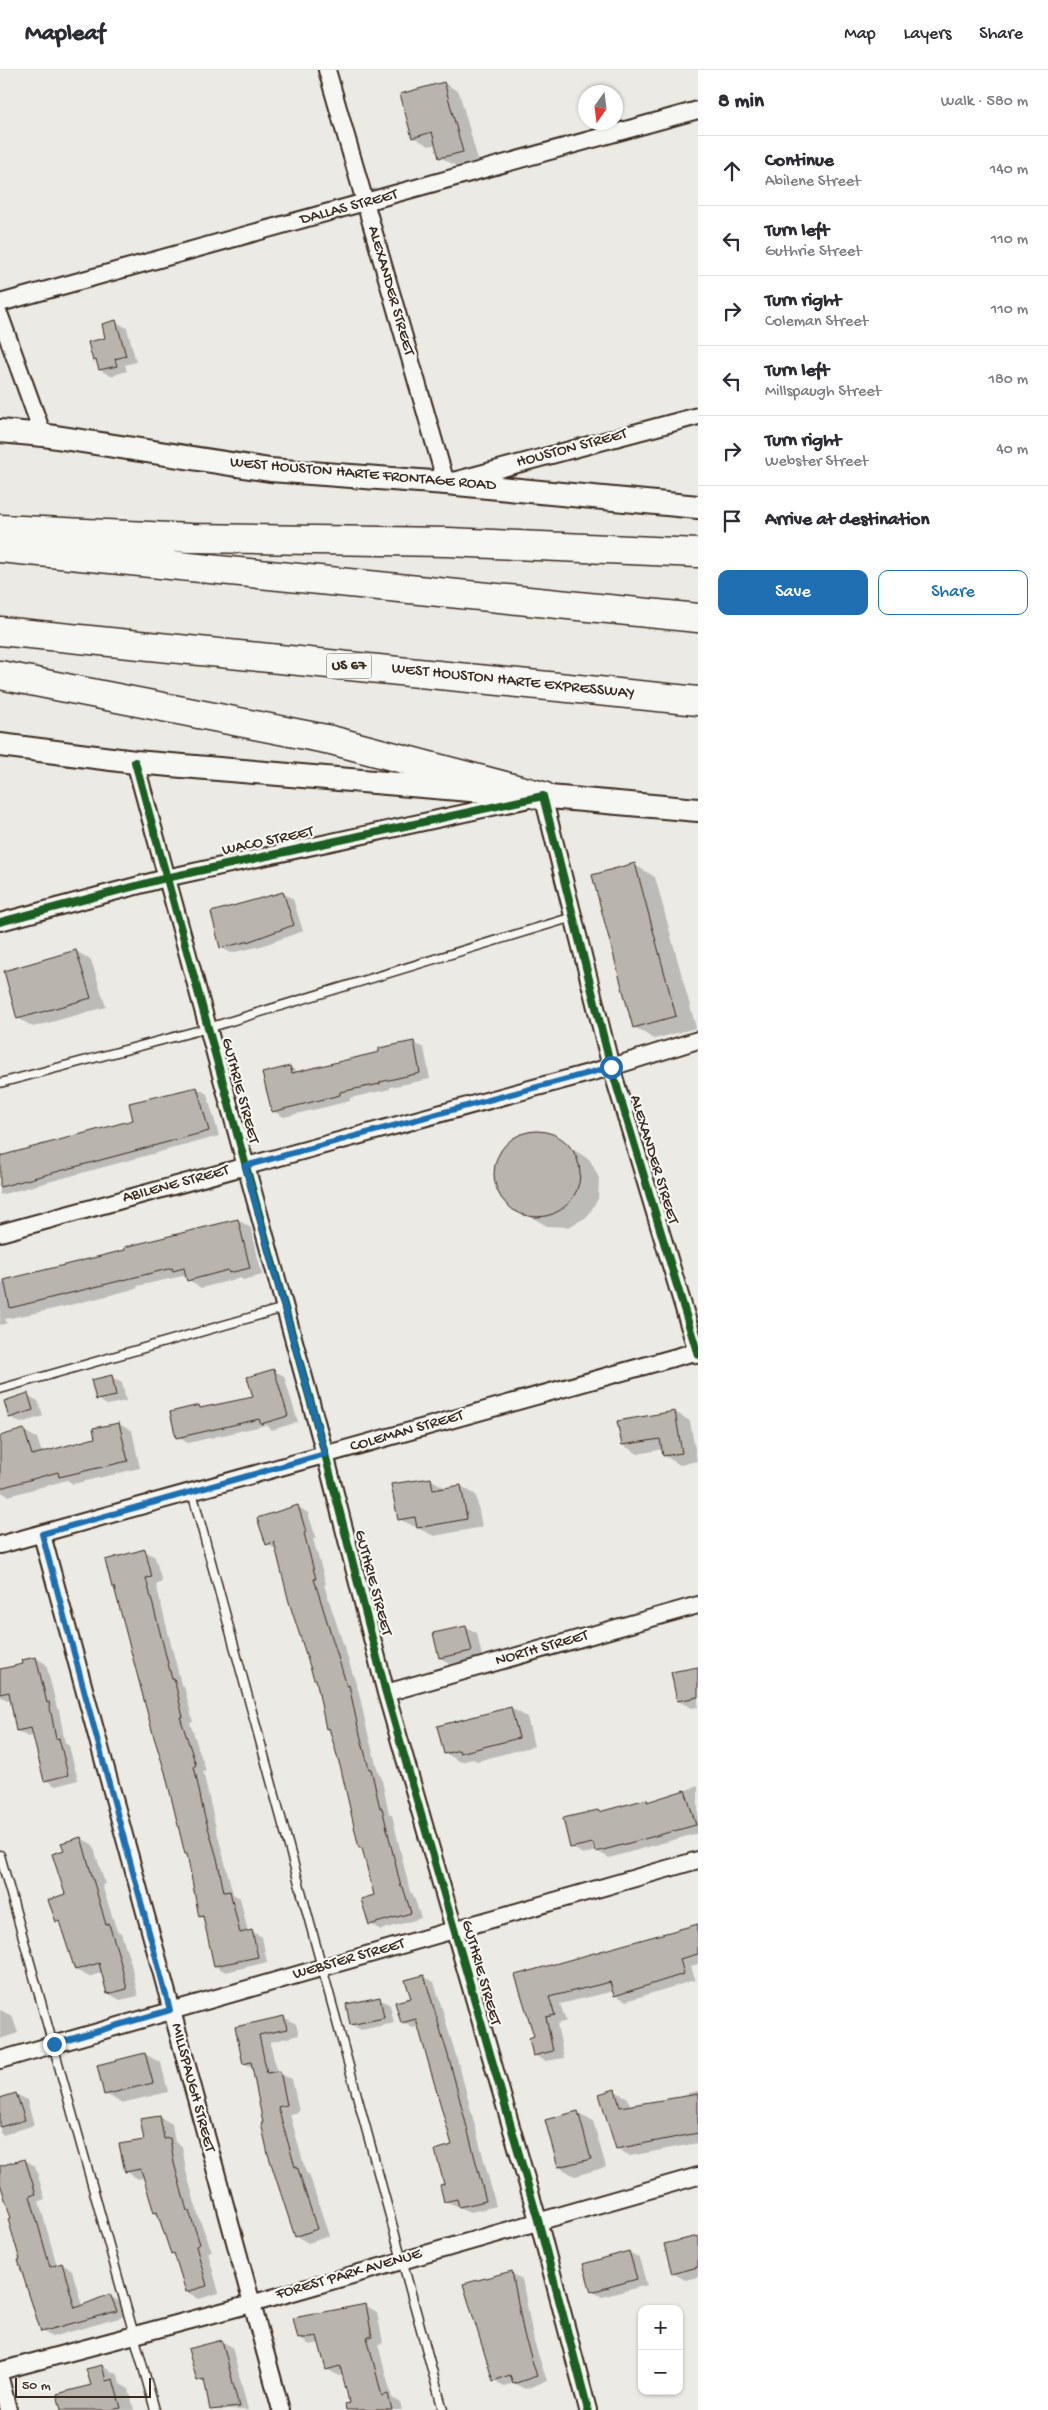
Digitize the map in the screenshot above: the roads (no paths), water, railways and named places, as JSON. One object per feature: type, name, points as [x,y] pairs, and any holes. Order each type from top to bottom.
[{"type":"highway","points":[[0,529],[192,538],[448,542],[698,553]]},
{"type":"highway","points":[[0,548],[698,618]]},
{"type":"highway","name":"WEST HOUSTON HARTE EXPRESSWAY","points":[[0,631],[698,701]]},
{"type":"highway","points":[[0,675],[331,740],[543,796]]},
{"type":"main road","name":"WEST HOUSTON HARTE FRONTAGE ROAD","points":[[0,431],[43,435],[270,470],[446,483],[698,507]]},
{"type":"main road","points":[[0,745],[136,762],[698,810]]},
{"type":"street","name":"ALEXANDER STREET","points":[[327,70],[364,204],[446,483]]},
{"type":"street","name":"DALLAS STREET","points":[[0,304],[698,110]]},
{"type":"street","points":[[0,316],[43,435]]},
{"type":"street","name":"HOUSTON STREET","points":[[446,483],[698,416]]},
{"type":"street","name":"GUTHRIE STREET","points":[[136,762],[166,878],[325,1454],[386,1693],[538,2220],[588,2410]]},
{"type":"street","name":"ALEXANDER STREET","points":[[543,796],[611,1067],[698,1352]]},
{"type":"street","name":"WACO STREET","points":[[0,922],[166,878],[543,796]]},
{"type":"street","name":"ABILENE STREET","points":[[0,1233],[611,1067],[698,1040]]},
{"type":"street","name":"COLEMAN STREET","points":[[0,1545],[698,1352]]},
{"type":"street","name":"MILLSPAUGH STREET","points":[[42,1534],[170,2010],[281,2410]]},
{"type":"street","name":"NORTH STREET","points":[[386,1693],[698,1605]]},
{"type":"street","name":"WEBSTER STREET","points":[[0,2060],[698,1860]]},
{"type":"street","name":"FOREST PARK AVENUE","points":[[0,2371],[251,2304],[538,2220],[698,2176]]},
{"type":"street","points":[[0,2378],[8,2410]]},
{"type":"lane","points":[[0,1083],[208,1028],[573,917]]},
{"type":"lane","points":[[0,1389],[284,1308]]},
{"type":"lane","points":[[192,1492],[443,2410]]},
{"type":"lane","points":[[0,1855],[155,2410]]}]
